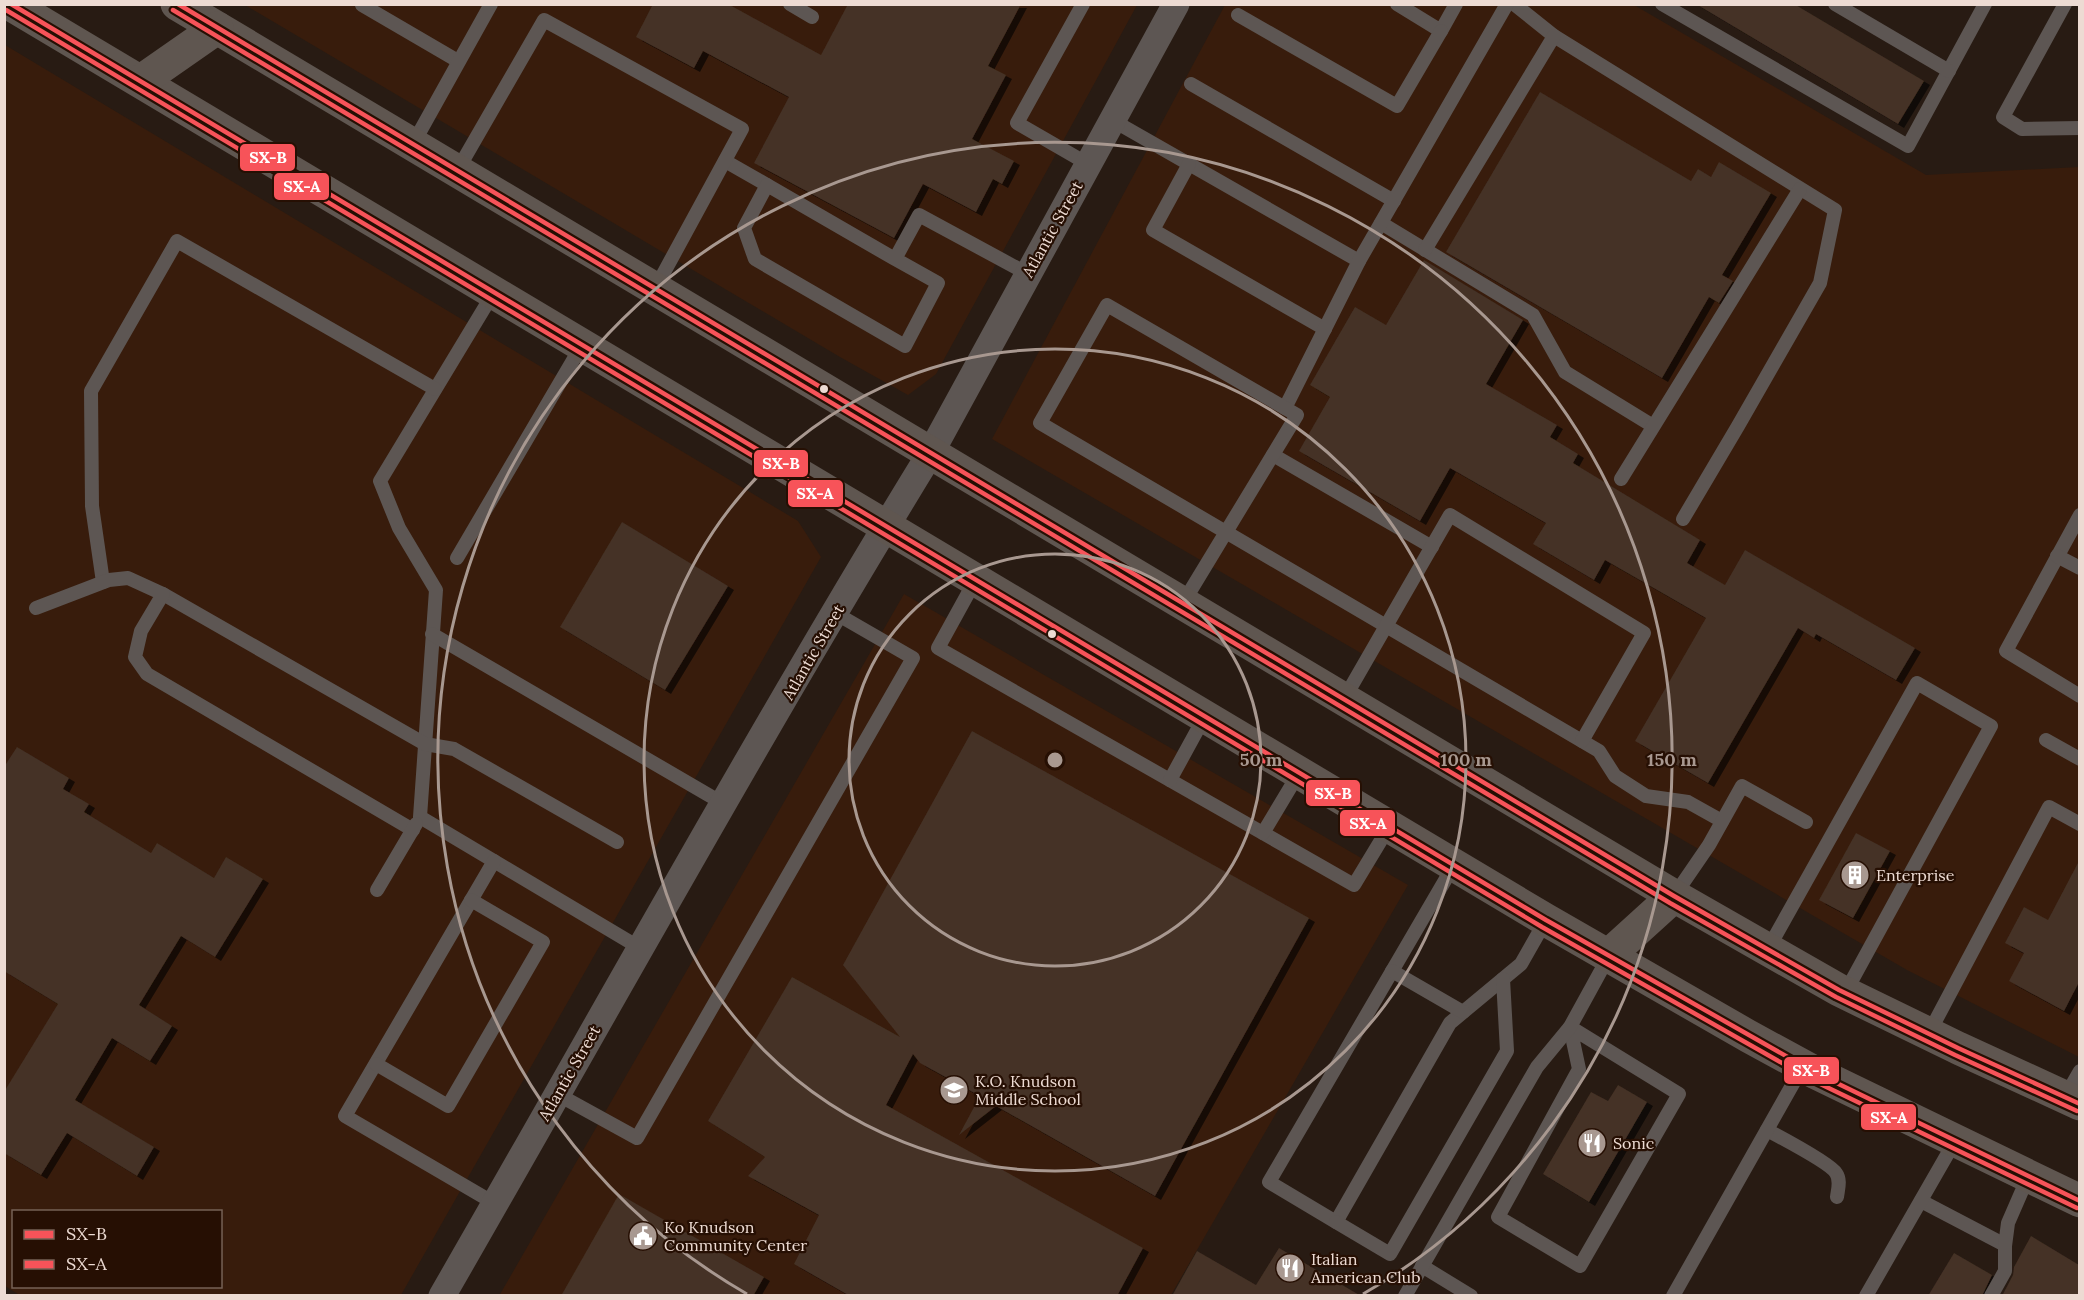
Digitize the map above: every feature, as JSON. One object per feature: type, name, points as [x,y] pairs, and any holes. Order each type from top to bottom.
[{"type":"main road","points":[[10,4],[1546,920],[1803,1065],[2079,1201]]},
{"type":"main road","points":[[177,4],[1674,896],[1845,993],[1929,1033],[2075,1091]]},
{"type":"main road","points":[[141,81],[217,28]]},
{"type":"main road","points":[[1609,955],[1674,896]]},
{"type":"street","name":"Atlantic Street","points":[[450,1293],[494,1203],[556,1094],[886,525],[930,454],[1176,4]]},
{"type":"lane","points":[[790,4],[812,16]]},
{"type":"lane","points":[[1083,4],[1017,123],[1088,164]]},
{"type":"lane","points":[[1397,4],[1441,31]]},
{"type":"lane","points":[[1238,15],[1397,106],[1456,4]]},
{"type":"lane","points":[[1285,408],[1359,261],[1507,4]]},
{"type":"lane","points":[[1514,4],[1554,36],[1835,210],[1820,283],[1683,519]]},
{"type":"lane","points":[[1662,4],[1908,146],[1985,4]]},
{"type":"lane","points":[[1835,4],[1949,70]]},
{"type":"lane","points":[[2065,4],[2003,117],[2022,129],[2079,128]]},
{"type":"lane","points":[[362,5],[459,61]]},
{"type":"lane","points":[[413,144],[488,6]]},
{"type":"lane","points":[[457,171],[544,20],[742,129],[655,289]]},
{"type":"lane","points":[[1425,250],[1554,36]]},
{"type":"lane","points":[[1191,84],[1394,201]]},
{"type":"lane","points":[[1112,120],[1359,261]]},
{"type":"lane","points":[[725,161],[767,185],[895,259],[938,283],[904,346],[755,259],[744,228],[767,185]]},
{"type":"lane","points":[[1189,164],[1153,230],[1325,329]]},
{"type":"lane","points":[[1620,479],[1800,189]]},
{"type":"lane","points":[[895,259],[919,216],[1028,274]]},
{"type":"lane","points":[[1381,223],[1533,315],[1565,372],[1653,426]]},
{"type":"lane","points":[[103,582],[92,506],[91,391],[177,241],[435,389]]},
{"type":"lane","points":[[377,890],[420,818],[436,590],[399,528],[380,481],[494,292]]},
{"type":"lane","points":[[1183,604],[1226,532],[1297,415],[1107,305],[1040,423],[1226,532],[1599,751],[1616,776],[1646,796],[1688,802],[1722,821]]},
{"type":"lane","points":[[457,558],[582,345]]},
{"type":"lane","points":[[1273,455],[1432,547]]},
{"type":"lane","points":[[1344,699],[1450,515],[1644,633],[1582,741]]},
{"type":"lane","points":[[2079,515],[2006,651],[2079,696]]},
{"type":"lane","points":[[2057,556],[2079,568]]},
{"type":"lane","points":[[36,608],[103,582],[128,578],[163,594],[425,744],[454,749],[617,842]]},
{"type":"lane","points":[[556,1094],[637,1138],[913,658],[938,648],[976,579]]},
{"type":"lane","points":[[163,594],[141,631],[135,657],[147,674],[413,830]]},
{"type":"lane","points":[[835,613],[913,658]]},
{"type":"lane","points":[[432,634],[724,804]]},
{"type":"lane","points":[[938,648],[1354,885],[1389,826]]},
{"type":"lane","points":[[1768,949],[1917,683],[1991,726],[1845,993]]},
{"type":"lane","points":[[1170,780],[1205,716]]},
{"type":"lane","points":[[2046,740],[2079,759]]},
{"type":"lane","points":[[1263,833],[1299,772]]},
{"type":"lane","points":[[1674,896],[1709,845],[1742,786],[1806,822]]},
{"type":"lane","points":[[1929,1033],[2049,807],[2079,824]]},
{"type":"lane","points":[[420,818],[640,948]]},
{"type":"lane","points":[[494,861],[345,1116],[494,1203]]},
{"type":"lane","points":[[1454,865],[1269,1182],[1390,1254],[1508,1050],[1503,979]]},
{"type":"lane","points":[[376,1064],[448,1106],[484,1044],[543,942],[471,900]]},
{"type":"lane","points":[[1336,1222],[1450,1023],[1521,964],[1546,920]]},
{"type":"lane","points":[[1405,1296],[1537,1067],[1570,1027],[1609,955]]},
{"type":"lane","points":[[1392,971],[1463,1012]]},
{"type":"lane","points":[[1570,1027],[1679,1094],[1580,1266],[1498,1217],[1579,1070],[1570,1027]]},
{"type":"lane","points":[[1673,1296],[1803,1065]]},
{"type":"lane","points":[[1767,1130],[1826,1165],[1836,1174],[1839,1184],[1837,1197]]},
{"type":"lane","points":[[1866,1296],[1955,1141]]},
{"type":"lane","points":[[1991,1296],[2005,1271],[2008,1223],[2028,1177]]},
{"type":"lane","points":[[1921,1201],[2005,1245]]},
{"type":"lane","points":[[1422,1266],[1471,1296]]},
{"type":"shaded area","points":[[245,5],[1137,5],[936,374],[908,395]]},
{"type":"shaded area","points":[[1225,5],[1634,5],[1926,175],[2079,167],[2079,1057],[1907,970],[992,439]]},
{"type":"shaded area","points":[[5,45],[798,521],[821,557],[401,1295],[21,1296],[5,1286]]},
{"type":"shaded area","name":"K.O. Knudson Middle School","points":[[904,594],[1408,885],[1171,1295],[499,1296]]},
{"type":"building","points":[[653,4],[728,4],[821,55],[848,4],[1021,4],[988,66],[1006,75],[972,139],[1014,161],[1002,184],[993,179],[976,212],[923,184],[894,238],[754,163],[789,97],[703,51],[694,68],[636,37]]},
{"type":"building","points":[[1696,4],[1794,4],[1924,81],[1898,124]]},
{"type":"building","points":[[1540,92],[1691,181],[1698,169],[1711,177],[1719,162],[1771,193],[1722,275],[1733,281],[1719,303],[1709,297],[1662,378],[1446,252]]},
{"type":"building","points":[[1424,260],[1523,320],[1486,384],[1557,425],[1550,437],[1578,454],[1573,463],[1700,540],[1687,563],[1725,585],[1745,550],[1915,648],[1896,680],[1816,634],[1814,638],[1798,628],[1708,783],[1635,741],[1706,618],[1605,560],[1594,580],[1533,544],[1546,523],[1450,468],[1420,521],[1299,451],[1330,397],[1310,385],[1355,307],[1386,325]]},
{"type":"building","points":[[622,522],[728,586],[665,690],[560,627]]},
{"type":"building","points":[[972,731],[1309,918],[1155,1196],[996,1106],[959,1135],[980,1096],[920,1063],[913,1054],[886,1105],[1143,1248],[1117,1296],[850,1296],[794,1264],[819,1215],[748,1176],[765,1157],[708,1121],[792,977],[900,1037],[843,965]]},
{"type":"building","points":[[17,747],[69,778],[63,789],[89,804],[84,812],[151,853],[157,843],[214,878],[226,857],[263,879],[215,957],[181,936],[139,1005],[172,1026],[150,1061],[112,1038],[75,1100],[154,1147],[137,1176],[67,1133],[41,1175],[4,1153],[4,1092],[58,1004],[4,971],[4,767]]},
{"type":"building","name":"Enterprise","points":[[1856,833],[1890,851],[1853,918],[1819,900]]},
{"type":"building","points":[[2079,861],[2079,982],[2064,1011],[2009,981],[2024,953],[2005,943],[2024,907],[2048,920]]},
{"type":"building","name":"Sonic","points":[[1618,1085],[1647,1102],[1589,1202],[1543,1174],[1591,1092],[1608,1101]]},
{"type":"building","name":"Ko Knudson Community Center","points":[[619,1194],[764,1277],[753,1296],[561,1296]]},
{"type":"building","points":[[2031,1236],[2079,1265],[2079,1296],[2002,1296],[2013,1275],[2014,1267]]},
{"type":"building","name":"Italian American Club","points":[[1279,1248],[1361,1296],[1172,1296],[1197,1251],[1256,1285]]},
{"type":"building","points":[[1954,1253],[1992,1275],[1982,1296],[1928,1296]]},
{"type":"transit line","name":"SX-B","points":[[11,4],[1546,920],[1816,1073],[2080,1201]]},
{"type":"transit line","name":"SX-B","points":[[178,4],[1674,896],[1839,990],[2080,1104]]},
{"type":"transit line","name":"SX-A","points":[[6,10],[1542,927],[1812,1080],[2077,1208]]},
{"type":"transit line","name":"SX-A","points":[[173,10],[1670,903],[1836,997],[2077,1111]]},
{"type":"place","name":"Enterprise","points":[[1855,875]]},
{"type":"place","name":"K.O. Knudson Middle School","points":[[954,1090]]},
{"type":"place","name":"Sonic","points":[[1592,1143]]},
{"type":"place","name":"Ko Knudson Community Center","points":[[643,1236]]},
{"type":"place","name":"Italian American Club","points":[[1290,1268]]}]
